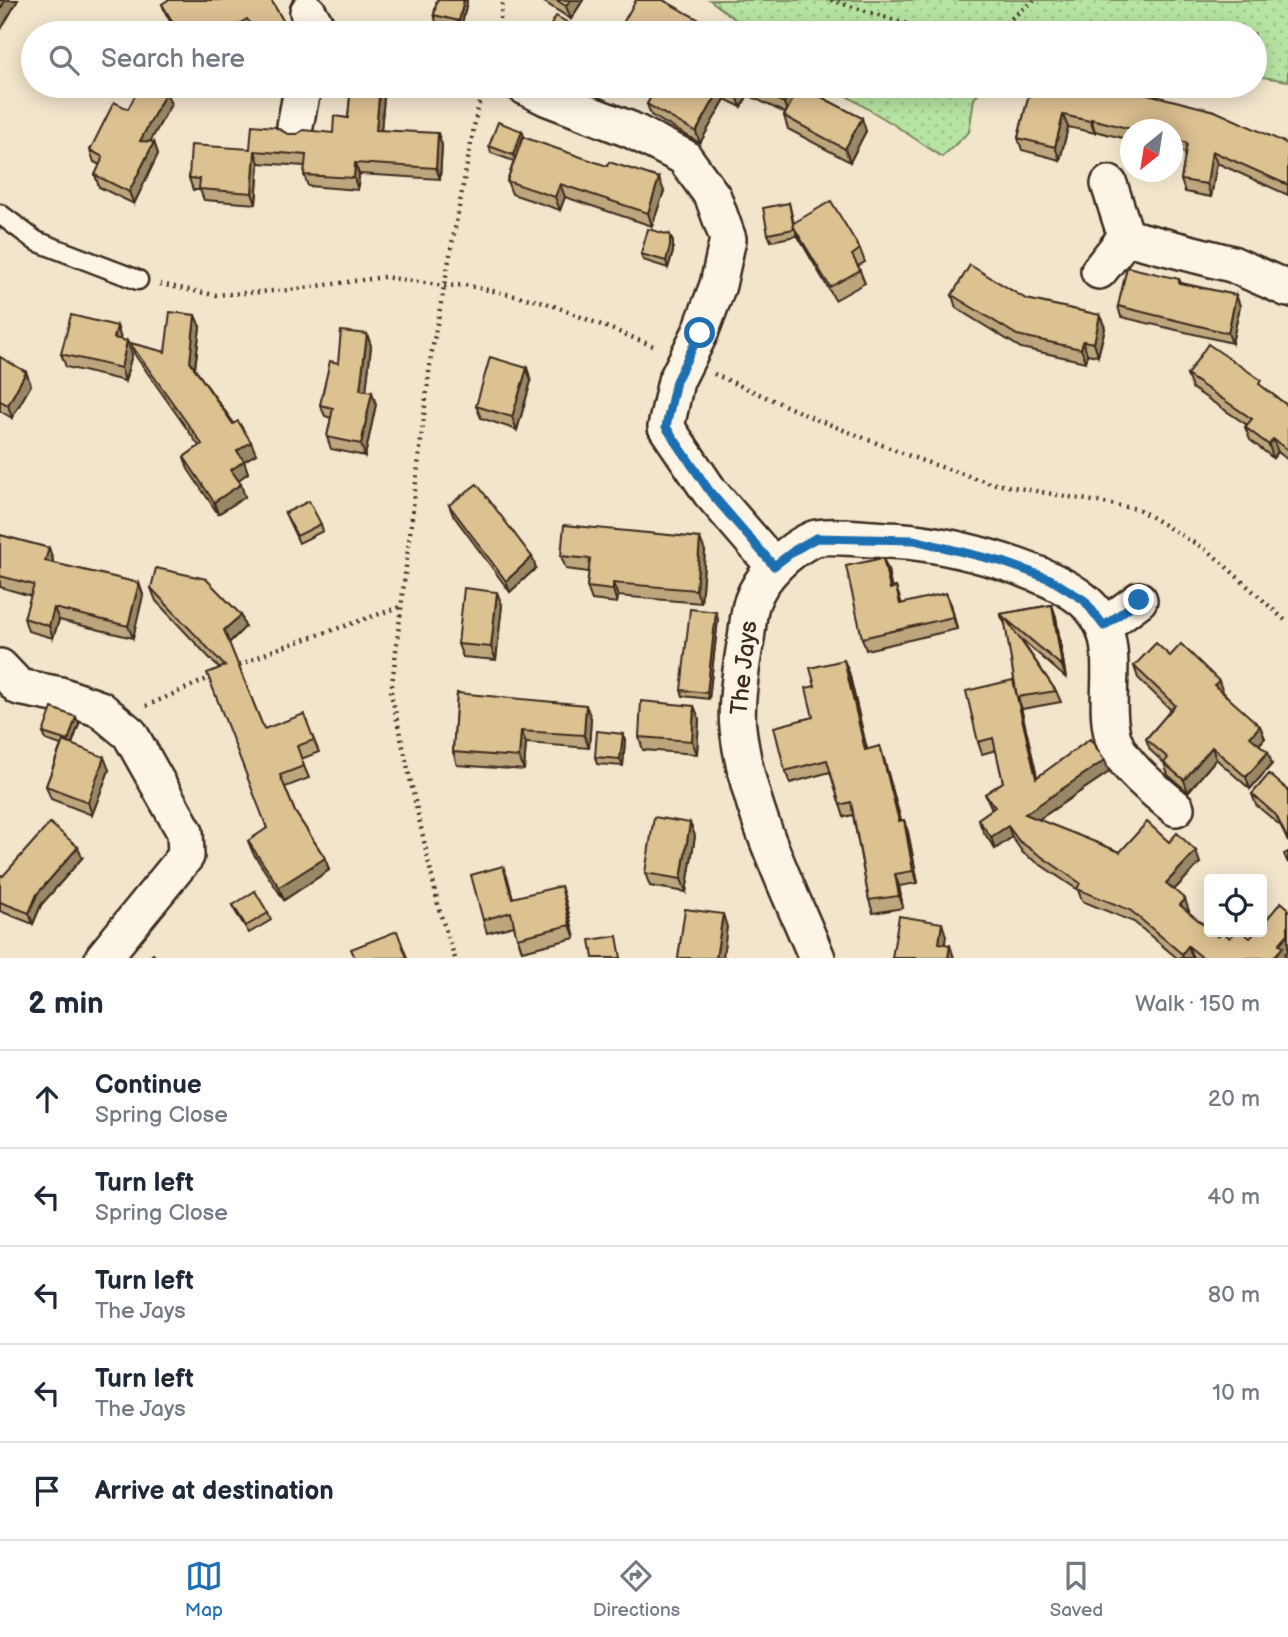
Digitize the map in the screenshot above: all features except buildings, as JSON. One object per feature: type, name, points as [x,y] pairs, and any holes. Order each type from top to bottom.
[{"type":"street","points":[[295,126],[300,98]]},
{"type":"street","points":[[548,98],[631,130],[684,157],[713,197],[728,239],[718,285],[700,333],[676,381],[666,427],[710,492],[774,566]]},
{"type":"street","points":[[1110,184],[1126,237]]},
{"type":"street","points":[[1099,271],[1126,237]]},
{"type":"street","points":[[1126,237],[1231,264],[1288,289]]},
{"type":"street","name":"The Jays","points":[[817,958],[763,828],[738,727],[743,655],[752,601],[774,566],[816,538],[914,540],[1003,562],[1050,579],[1084,600],[1104,626],[1112,666],[1108,701],[1114,740],[1129,785],[1176,808]]},
{"type":"street","points":[[1104,626],[1139,600]]},
{"type":"street","points":[[0,667],[19,687],[100,709],[130,734],[185,832],[186,856],[103,958]]},
{"type":"lane","points":[[0,214],[36,241],[138,280]]},
{"type":"path","points":[[500,21],[503,0]]},
{"type":"path","points":[[831,0],[897,21]]},
{"type":"path","points":[[1008,21],[1034,0]]},
{"type":"path","points":[[455,958],[440,913],[391,693],[431,356],[481,98]]},
{"type":"path","points":[[138,280],[214,295],[289,290],[384,277],[446,286],[465,285],[544,302],[636,337],[813,418],[919,460],[990,483],[1138,509],[1211,553],[1288,623]]},
{"type":"path","points":[[113,720],[274,650],[400,607]]},
{"type":"green space","points":[[710,0],[1288,0],[1288,81],[1267,78],[1267,21],[737,21]]},
{"type":"green space","points":[[850,98],[975,98],[969,132],[942,157]]},
{"type":"route","points":[[700,333],[676,381],[666,427],[710,492],[774,566],[816,538],[914,540],[1003,562],[1050,579],[1084,600],[1104,626],[1139,600]]}]
